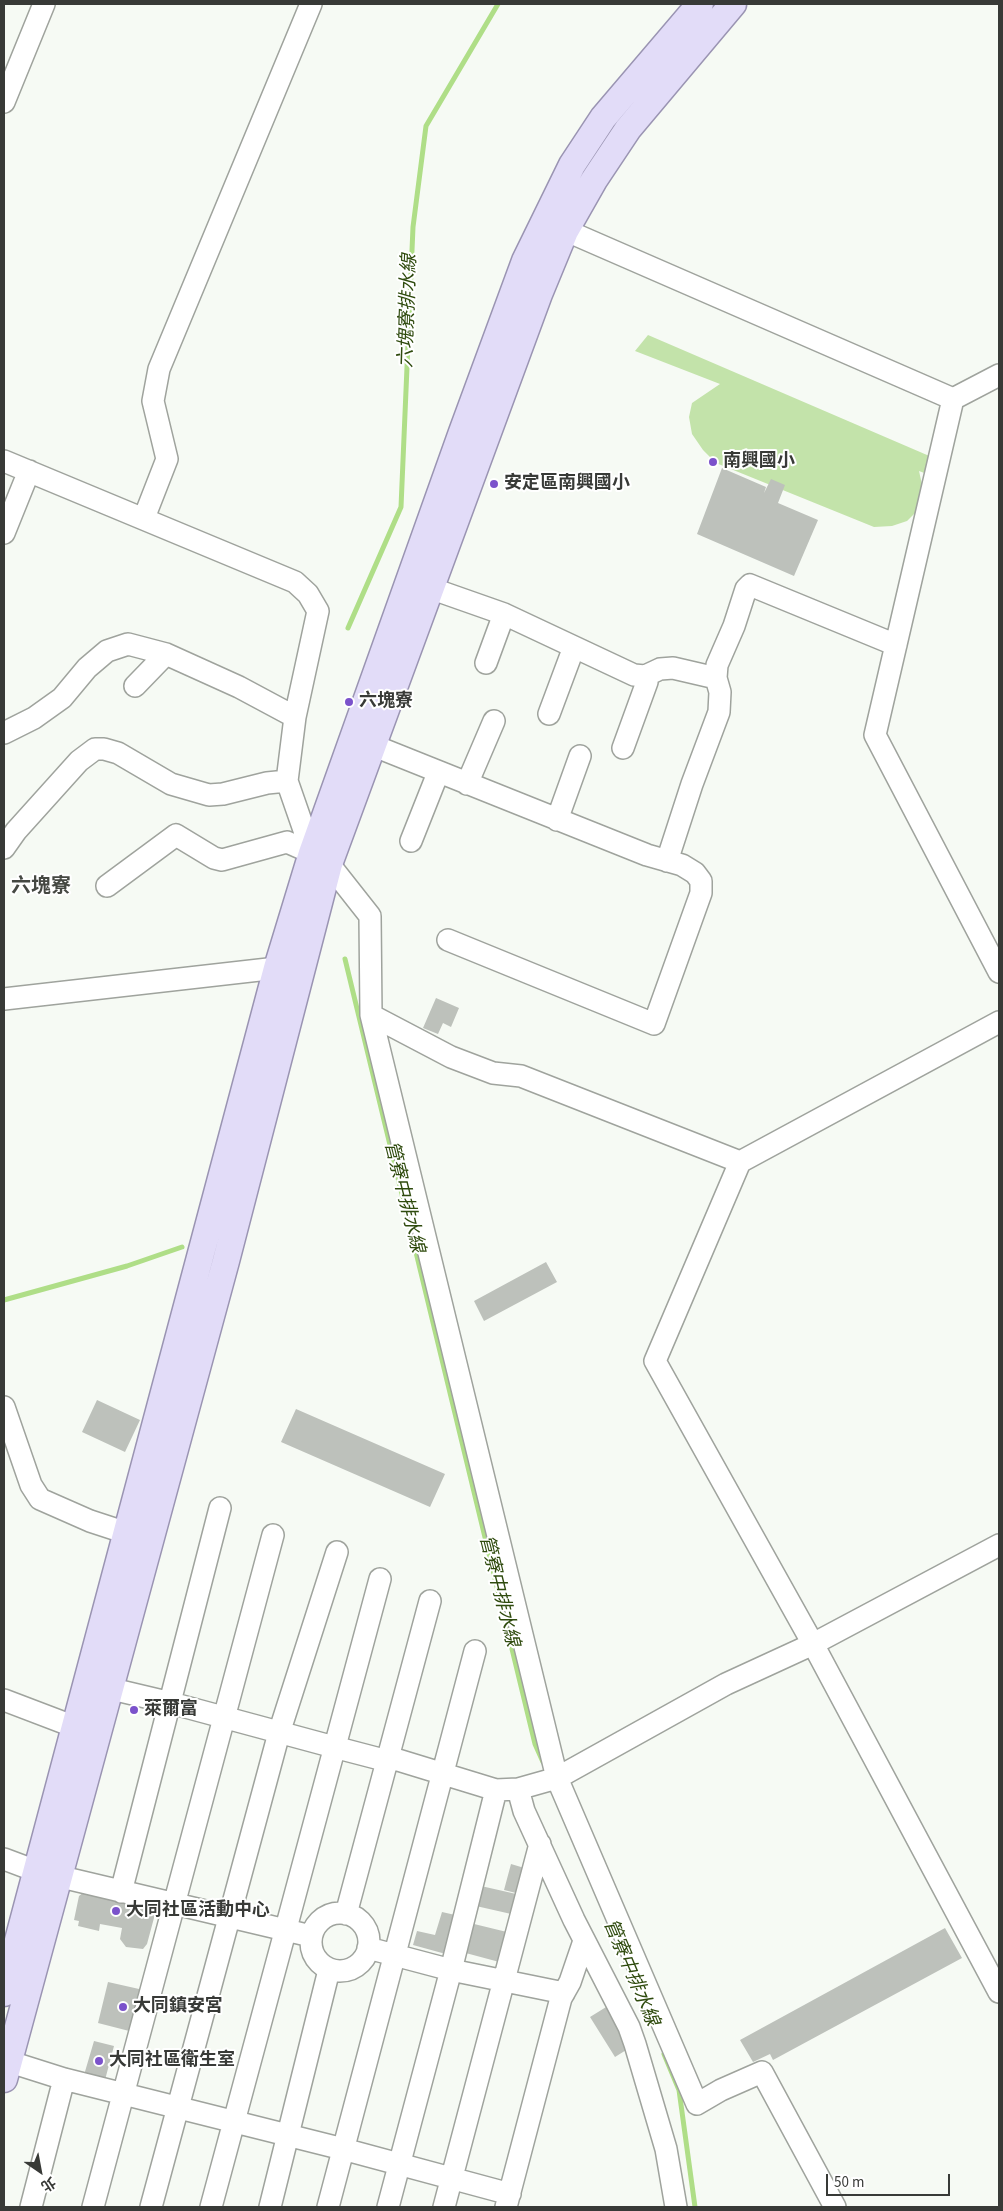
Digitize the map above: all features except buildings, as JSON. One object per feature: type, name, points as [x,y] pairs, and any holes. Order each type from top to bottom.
[{"type":"main road","points":[[139,1537],[278,968],[321,858],[372,745],[536,303],[572,166],[603,118],[700,4]]},
{"type":"main road","points":[[5,2067],[47,1874],[86,1729],[139,1537],[274,1078],[321,858],[462,432],[525,261],[594,180],[628,129],[733,4]]},
{"type":"main road","points":[[4,1993],[47,1874]]},
{"type":"street","points":[[4,102],[44,4]]},
{"type":"street","points":[[144,518],[167,459],[153,401],[159,369],[311,4]]},
{"type":"street","points":[[555,226],[953,399]]},
{"type":"street","points":[[999,375],[953,399],[875,735],[999,972]]},
{"type":"street","points":[[4,461],[295,582],[308,594],[318,611],[294,717],[287,781],[321,858],[370,916],[371,1015],[556,1778],[698,2104],[722,2090],[762,2072],[835,2207]]},
{"type":"street","points":[[4,532],[29,471]]},
{"type":"street","points":[[667,861],[692,784],[719,712],[720,692],[716,678],[718,665],[725,643],[734,626],[746,589],[750,585],[896,645]]},
{"type":"street","points":[[430,588],[504,614],[634,675],[645,676],[660,669],[673,668],[716,678]]},
{"type":"street","points":[[486,663],[504,614]]},
{"type":"street","points":[[4,732],[34,718],[62,698],[87,668],[107,651],[128,644],[166,654],[239,686],[294,717]]},
{"type":"street","points":[[549,714],[574,647]]},
{"type":"street","points":[[135,686],[166,654]]},
{"type":"street","points":[[623,748],[647,682],[645,676]]},
{"type":"street","points":[[467,784],[494,721]]},
{"type":"street","points":[[372,745],[647,855],[682,864],[695,873],[701,881],[702,893],[654,1024],[448,940]]},
{"type":"street","points":[[4,848],[16,831],[79,761],[95,750],[104,749],[118,753],[171,784],[209,795],[223,794],[267,783],[287,781]]},
{"type":"street","points":[[557,820],[580,756]]},
{"type":"street","points":[[411,841],[438,772]]},
{"type":"street","points":[[107,886],[176,835],[214,858],[222,860],[287,842],[321,858]]},
{"type":"street","points":[[4,998],[278,968]]},
{"type":"street","points":[[371,1015],[451,1057],[494,1072],[521,1076],[740,1162]]},
{"type":"street","points":[[999,1022],[740,1162],[655,1361],[813,1644],[999,1992]]},
{"type":"street","points":[[4,1407],[12,1458],[40,1498],[90,1522],[139,1537]]},
{"type":"street","points":[[121,1892],[220,1508]]},
{"type":"street","points":[[93,2207],[273,1535]]},
{"type":"street","points":[[98,1686],[171,1703],[334,1747],[398,1760],[496,1790],[518,1789],[556,1778],[726,1684],[813,1644],[999,1545]]},
{"type":"street","points":[[151,2207],[278,1733],[337,1552]]},
{"type":"street","points":[[211,2207],[380,1579]]},
{"type":"street","points":[[346,1914],[430,1601]]},
{"type":"street","points":[[328,2207],[475,1651]]},
{"type":"street","points":[[4,1700],[86,1729]]},
{"type":"street","points":[[518,1789],[524,1811],[584,1941],[629,2027],[666,2149],[676,2207]]},
{"type":"street","points":[[388,2207],[451,1970],[496,1790]]},
{"type":"street","points":[[444,2207],[540,1844]]},
{"type":"street","points":[[4,1859],[47,1874],[311,1936]]},
{"type":"street","points":[[332,1914],[346,1914],[359,1920],[366,1930],[368,1948],[365,1957],[354,1968],[342,1971],[329,1970],[312,1953],[311,1936],[319,1922],[332,1914]]},
{"type":"street","points":[[5,2067],[64,2079],[452,2177],[508,2200],[564,1993],[584,1941]]},
{"type":"street","points":[[368,1948],[451,1970],[564,1993]]},
{"type":"street","points":[[270,2207],[329,1970]]},
{"type":"street","points":[[31,2207],[64,2079]]},
{"type":"green space","points":[[648,335],[934,458],[927,474],[919,471],[923,489],[919,509],[907,521],[892,526],[874,527],[716,463],[703,450],[692,434],[689,417],[692,403],[720,384],[635,351]]},
{"type":"waterway","name":"六塊寮排水線","points":[[348,628],[401,507],[413,227],[426,126],[498,4]]},
{"type":"waterway","name":"管寮中排水線","points":[[345,959],[535,1744],[543,1762]]},
{"type":"waterway","points":[[4,1300],[127,1266],[182,1247]]},
{"type":"waterway","name":"管寮中排水線","points":[[664,2054],[679,2090],[695,2207]]},
{"type":"place","name":"南興國小","points":[[713,462]]},
{"type":"place","name":"安定區南興國小","points":[[494,484]]},
{"type":"place","name":"六塊寮","points":[[349,702]]},
{"type":"place","name":"萊爾富","points":[[134,1710]]},
{"type":"place","name":"大同社區活動中心","points":[[116,1911]]},
{"type":"place","name":"大同鎮安宮","points":[[123,2007]]},
{"type":"place","name":"大同社區衛生室","points":[[99,2061]]},
{"type":"district","name":"六塊寮","points":[[41,888]]}]
